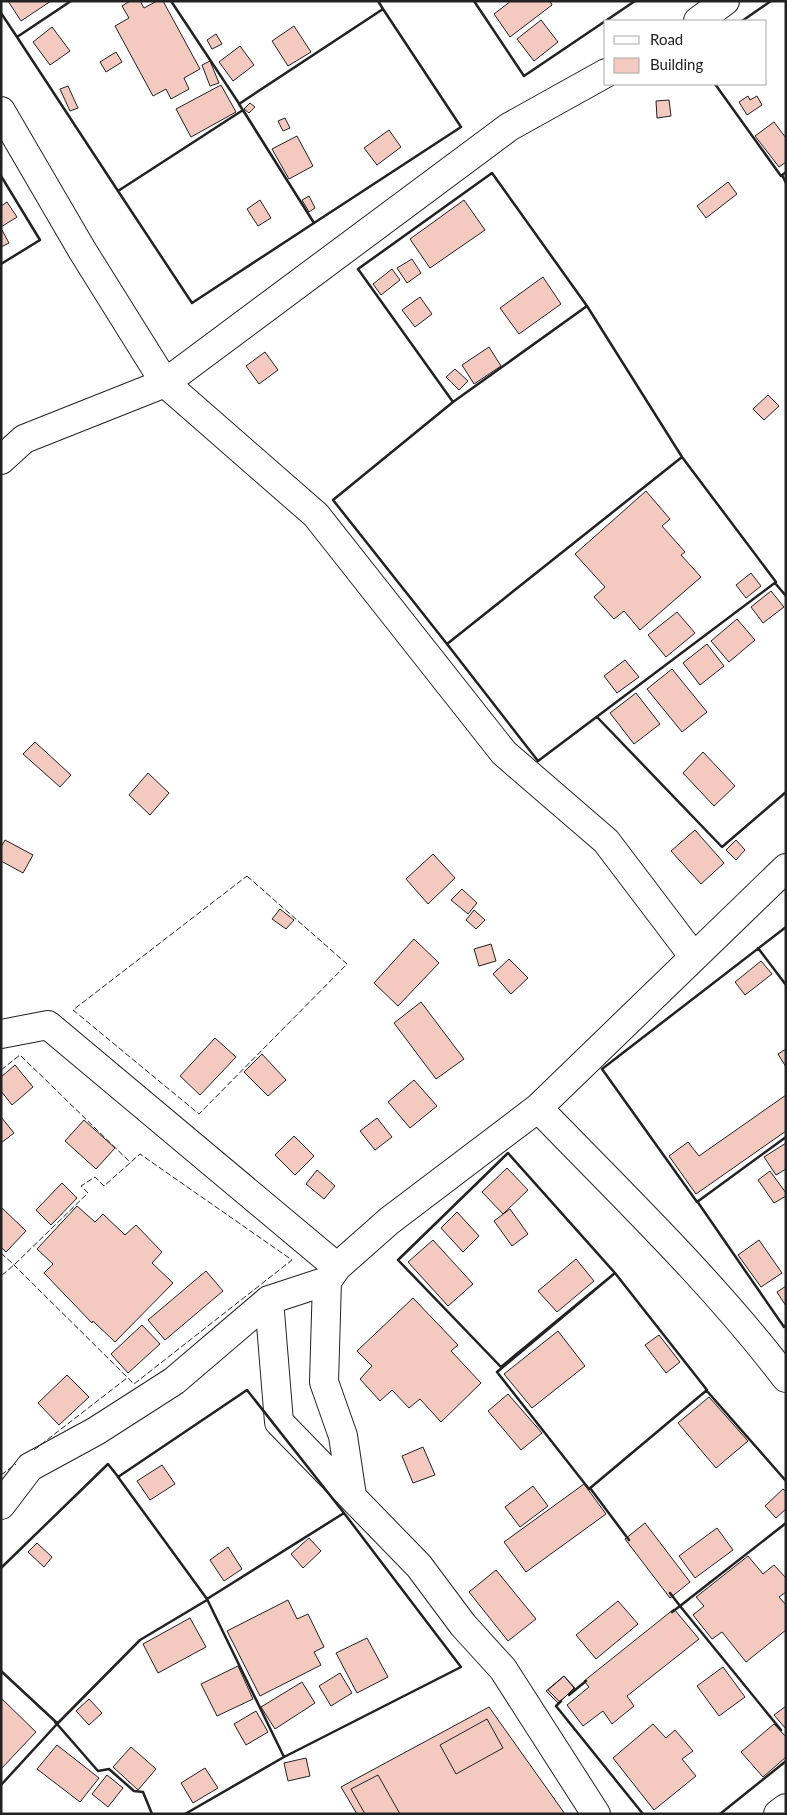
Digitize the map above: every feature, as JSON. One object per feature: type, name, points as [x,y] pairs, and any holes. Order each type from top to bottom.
[{"type":"street","points":[[699,20],[725,1]]},
{"type":"street","points":[[1,460],[24,439],[165,383],[509,126],[604,74]]},
{"type":"street","points":[[1,111],[82,250],[165,383],[316,515],[504,753],[606,841],[694,957]]},
{"type":"street","points":[[1,1505],[30,1467],[96,1431],[174,1381],[269,1300],[332,1274],[388,1221],[538,1108],[786,868]]},
{"type":"street","points":[[1,1034],[48,1025],[332,1274]]},
{"type":"street","points":[[538,1108],[704,1279],[749,1330],[786,1378]]},
{"type":"street","points":[[332,1274],[324,1382],[343,1436],[352,1496]]},
{"type":"street","points":[[269,1300],[279,1422],[419,1566],[463,1625],[503,1669],[596,1814]]},
{"type":"street","points":[[778,1814],[786,1808]]},
{"type":"building","points":[[8,1],[51,1],[21,21]]},
{"type":"building","points":[[130,1],[140,1],[144,8],[157,1],[163,1],[200,69],[184,78],[189,89],[171,99],[166,89],[153,96],[115,26],[129,18],[122,6]]},
{"type":"building","points":[[511,1],[550,1],[552,5],[510,37],[494,14]]},
{"type":"building","points":[[541,20],[558,42],[534,61],[517,39]]},
{"type":"building","points":[[294,26],[311,52],[288,66],[272,41]]},
{"type":"building","points":[[52,27],[70,51],[50,65],[33,42]]},
{"type":"building","points":[[216,34],[222,44],[212,49],[207,40]]},
{"type":"building","points":[[240,46],[254,65],[233,81],[219,62]]},
{"type":"building","points":[[116,52],[122,62],[106,72],[100,62]]},
{"type":"building","points":[[210,61],[219,83],[210,86],[202,65]]},
{"type":"building","points":[[221,85],[236,112],[191,137],[176,109]]},
{"type":"building","points":[[68,86],[78,108],[70,111],[60,89]]},
{"type":"building","points":[[748,96],[750,100],[757,96],[762,105],[747,115],[739,102]]},
{"type":"building","points":[[669,100],[671,116],[657,118],[656,101]]},
{"type":"building","points":[[250,103],[255,107],[249,113],[244,109]]},
{"type":"building","points":[[285,118],[290,128],[283,131],[278,121]]},
{"type":"building","points":[[774,122],[786,138],[786,162],[779,167],[755,136]]},
{"type":"building","points":[[389,130],[401,147],[377,165],[364,148]]},
{"type":"building","points":[[297,136],[313,166],[289,179],[272,149]]},
{"type":"building","points":[[728,182],[737,194],[706,218],[697,206]]},
{"type":"building","points":[[309,196],[315,208],[309,212],[302,200]]},
{"type":"building","points":[[260,200],[271,218],[258,226],[247,209]]},
{"type":"building","points":[[464,200],[485,230],[430,268],[410,239]]},
{"type":"building","points":[[7,202],[17,217],[1,227],[1,206]]},
{"type":"building","points":[[1,228],[9,243],[1,247]]},
{"type":"building","points":[[412,259],[421,273],[407,283],[397,268]]},
{"type":"building","points":[[392,269],[400,280],[381,295],[373,284]]},
{"type":"building","points":[[543,277],[561,304],[519,334],[500,308]]},
{"type":"building","points":[[420,297],[432,314],[415,327],[402,310]]},
{"type":"building","points":[[489,347],[501,366],[474,384],[462,365]]},
{"type":"building","points":[[265,352],[278,370],[259,384],[246,366]]},
{"type":"building","points":[[455,369],[468,381],[459,390],[446,377]]},
{"type":"building","points":[[768,395],[779,406],[764,420],[753,409]]},
{"type":"building","points":[[646,491],[670,519],[662,526],[685,552],[681,555],[701,577],[640,630],[624,611],[614,619],[594,597],[605,587],[575,554]]},
{"type":"building","points":[[751,573],[761,586],[746,598],[736,585]]},
{"type":"building","points":[[771,591],[784,607],[763,623],[751,607]]},
{"type":"building","points":[[677,612],[695,633],[666,657],[648,635]]},
{"type":"building","points":[[737,619],[755,640],[729,662],[711,641]]},
{"type":"building","points":[[707,644],[724,666],[700,685],[683,663]]},
{"type":"building","points":[[625,660],[639,677],[617,693],[604,676]]},
{"type":"building","points":[[672,669],[707,712],[682,732],[647,689]]},
{"type":"building","points":[[636,693],[660,724],[634,744],[610,713]]},
{"type":"building","points":[[35,742],[71,775],[60,787],[23,754]]},
{"type":"building","points":[[703,752],[735,786],[714,806],[683,773]]},
{"type":"building","points":[[148,773],[169,793],[150,815],[129,795]]},
{"type":"building","points":[[695,830],[724,863],[701,884],[671,851]]},
{"type":"building","points":[[5,840],[33,855],[23,873],[1,861],[1,847]]},
{"type":"building","points":[[736,840],[745,850],[736,860],[726,850]]},
{"type":"building","points":[[433,854],[455,878],[428,904],[406,879]]},
{"type":"building","points":[[462,889],[477,903],[468,914],[451,900]]},
{"type":"building","points":[[280,909],[294,920],[286,929],[272,919]]},
{"type":"building","points":[[474,910],[485,920],[476,929],[466,920]]},
{"type":"building","points":[[414,939],[439,963],[398,1006],[374,983]]},
{"type":"building","points":[[491,944],[496,961],[479,966],[474,949]]},
{"type":"building","points":[[509,959],[528,978],[511,994],[493,974]]},
{"type":"building","points":[[761,961],[772,974],[745,995],[735,982]]},
{"type":"building","points":[[421,1002],[464,1059],[436,1079],[394,1023]]},
{"type":"building","points":[[215,1038],[236,1057],[200,1095],[180,1076]]},
{"type":"building","points":[[786,1049],[786,1067],[778,1054]]},
{"type":"building","points":[[262,1054],[286,1080],[268,1096],[244,1072]]},
{"type":"building","points":[[15,1065],[33,1087],[12,1105],[1,1091],[1,1077]]},
{"type":"building","points":[[414,1080],[437,1106],[410,1128],[388,1102]]},
{"type":"building","points":[[786,1095],[786,1131],[696,1194],[669,1156],[688,1142],[699,1156]]},
{"type":"building","points":[[1,1117],[14,1133],[1,1143]]},
{"type":"building","points":[[377,1118],[392,1137],[375,1150],[360,1131]]},
{"type":"building","points":[[84,1120],[115,1148],[96,1169],[65,1141]]},
{"type":"building","points":[[294,1136],[314,1156],[295,1175],[275,1155]]},
{"type":"building","points":[[786,1143],[786,1169],[776,1175],[764,1157]]},
{"type":"building","points":[[507,1168],[528,1190],[503,1214],[482,1192]]},
{"type":"building","points":[[317,1170],[335,1186],[324,1199],[306,1184]]},
{"type":"building","points":[[770,1171],[786,1193],[786,1196],[774,1203],[758,1180]]},
{"type":"building","points":[[62,1183],[77,1198],[51,1225],[36,1210]]},
{"type":"building","points":[[77,1206],[95,1222],[103,1214],[125,1235],[136,1225],[162,1252],[152,1263],[173,1283],[115,1342],[93,1321],[92,1323],[44,1273],[53,1264],[37,1249]]},
{"type":"building","points":[[1,1207],[26,1231],[6,1252],[1,1247]]},
{"type":"building","points":[[510,1209],[528,1234],[512,1246],[494,1221]]},
{"type":"building","points":[[457,1212],[479,1236],[463,1252],[441,1228]]},
{"type":"building","points":[[433,1240],[473,1284],[448,1306],[408,1262]]},
{"type":"building","points":[[759,1240],[782,1273],[761,1287],[738,1255]]},
{"type":"building","points":[[576,1259],[594,1281],[557,1312],[538,1291]]},
{"type":"building","points":[[206,1271],[223,1291],[165,1340],[148,1320]]},
{"type":"building","points":[[786,1286],[786,1306],[777,1292]]},
{"type":"building","points":[[413,1298],[458,1345],[451,1351],[481,1383],[441,1422],[420,1399],[409,1408],[392,1390],[380,1401],[360,1379],[372,1366],[357,1351]]},
{"type":"building","points":[[142,1325],[160,1344],[128,1373],[111,1354]]},
{"type":"building","points":[[558,1331],[585,1366],[532,1408],[504,1374]]},
{"type":"building","points":[[659,1335],[680,1362],[666,1373],[645,1345]]},
{"type":"building","points":[[67,1375],[89,1397],[59,1425],[38,1403]]},
{"type":"building","points":[[508,1394],[542,1433],[521,1450],[488,1411]]},
{"type":"building","points":[[709,1397],[748,1441],[716,1468],[678,1423]]},
{"type":"building","points":[[423,1447],[435,1475],[413,1483],[402,1456]]},
{"type":"building","points":[[162,1465],[175,1484],[150,1500],[137,1481]]},
{"type":"building","points":[[584,1484],[606,1514],[526,1572],[504,1542]]},
{"type":"building","points":[[533,1486],[548,1506],[520,1527],[505,1507]]},
{"type":"building","points":[[783,1489],[786,1492],[786,1509],[776,1518],[765,1506]]},
{"type":"building","points":[[645,1523],[690,1582],[670,1598],[625,1539]]},
{"type":"building","points":[[717,1528],[733,1550],[695,1578],[679,1556]]},
{"type":"building","points":[[309,1538],[321,1551],[303,1568],[291,1554]]},
{"type":"building","points":[[37,1543],[52,1557],[44,1567],[28,1552]]},
{"type":"building","points":[[228,1547],[242,1569],[224,1581],[210,1560]]},
{"type":"building","points":[[748,1556],[763,1574],[774,1565],[786,1578],[786,1592],[779,1597],[786,1605],[786,1630],[746,1662],[722,1632],[712,1639],[693,1615],[704,1606],[696,1597]]},
{"type":"building","points":[[496,1570],[536,1619],[508,1641],[469,1592]]},
{"type":"building","points":[[288,1600],[297,1619],[308,1614],[324,1647],[314,1652],[321,1665],[260,1696],[227,1631]]},
{"type":"building","points":[[618,1601],[638,1624],[596,1659],[576,1635]]},
{"type":"building","points":[[674,1609],[699,1639],[627,1696],[634,1706],[612,1724],[603,1711],[583,1726],[567,1705],[589,1687],[584,1681]]},
{"type":"building","points":[[190,1618],[206,1647],[158,1673],[143,1644]]},
{"type":"building","points":[[367,1638],[388,1677],[357,1693],[336,1653]]},
{"type":"building","points":[[238,1666],[253,1699],[217,1716],[201,1684]]},
{"type":"building","points":[[723,1667],[745,1697],[719,1716],[697,1686]]},
{"type":"building","points":[[340,1673],[352,1693],[331,1706],[319,1686]]},
{"type":"building","points":[[564,1676],[574,1688],[560,1702],[548,1690]]},
{"type":"building","points":[[564,1676],[575,1688],[558,1703],[546,1691]]},
{"type":"building","points":[[302,1682],[315,1703],[275,1729],[261,1707]]},
{"type":"building","points":[[1,1698],[36,1732],[1,1769]]},
{"type":"building","points":[[89,1699],[102,1713],[89,1725],[76,1711]]},
{"type":"building","points":[[786,1706],[786,1729],[774,1715]]},
{"type":"building","points":[[489,1707],[565,1814],[357,1814],[341,1787]]},
{"type":"building","points":[[256,1711],[268,1732],[246,1745],[234,1724]]},
{"type":"building","points":[[487,1719],[503,1748],[456,1774],[440,1745]]},
{"type":"building","points":[[653,1724],[666,1738],[675,1730],[693,1751],[682,1759],[696,1776],[654,1810],[613,1758]]},
{"type":"building","points":[[774,1724],[786,1737],[786,1757],[763,1777],[741,1752]]},
{"type":"building","points":[[57,1745],[99,1778],[80,1802],[37,1769]]},
{"type":"building","points":[[131,1747],[156,1769],[138,1790],[113,1767]]},
{"type":"building","points":[[306,1758],[310,1776],[288,1781],[284,1763]]},
{"type":"building","points":[[205,1768],[218,1788],[193,1803],[181,1783]]},
{"type":"building","points":[[107,1775],[123,1788],[108,1807],[92,1794]]},
{"type":"building","points":[[378,1775],[400,1814],[365,1814],[351,1789]]},
{"type":"fence","points":[[247,876],[347,964],[199,1114],[73,1010],[247,876]]},
{"type":"fence","points":[[1,1070],[20,1055],[131,1163]]},
{"type":"fence","points":[[1,1253],[14,1265],[134,1384],[292,1260],[140,1154],[104,1186],[95,1177],[81,1186],[88,1193],[14,1265],[1,1276]]},
{"type":"fence","points":[[34,1450],[126,1377]]},
{"type":"fence","points":[[1,1475],[16,1464]]},
{"type":"wall","points":[[71,1],[17,37],[118,191],[120,190]]},
{"type":"wall","points":[[171,1],[240,105]]},
{"type":"wall","points":[[378,1],[383,9]]},
{"type":"wall","points":[[474,1],[524,76],[604,22]]},
{"type":"wall","points":[[607,20],[635,1]]},
{"type":"wall","points":[[743,20],[771,1]]},
{"type":"wall","points":[[383,9],[461,127],[314,223],[239,104],[383,9]]},
{"type":"wall","points":[[1,13],[17,37]]},
{"type":"wall","points":[[716,85],[781,176],[786,172]]},
{"type":"wall","points":[[243,110],[314,223],[192,303],[118,191],[243,110]]},
{"type":"wall","points":[[492,173],[587,306],[453,402],[358,269],[492,173]]},
{"type":"wall","points":[[782,175],[786,183]]},
{"type":"wall","points":[[1,176],[40,240],[1,264]]},
{"type":"wall","points":[[587,306],[682,457],[447,644],[333,500],[453,402],[587,306]]},
{"type":"wall","points":[[682,457],[776,582],[538,761],[447,644],[682,457]]},
{"type":"wall","points":[[775,583],[786,596]]},
{"type":"wall","points":[[597,717],[722,847],[786,792]]},
{"type":"wall","points":[[786,927],[602,1069],[697,1202],[786,1137]]},
{"type":"wall","points":[[758,948],[786,985]]},
{"type":"wall","points":[[508,1153],[615,1273],[501,1367],[398,1260],[508,1153]]},
{"type":"wall","points":[[697,1201],[784,1327],[786,1325]]},
{"type":"wall","points":[[615,1273],[707,1390],[589,1489],[497,1372],[615,1273]]},
{"type":"wall","points":[[247,1390],[344,1513],[207,1599],[118,1477],[247,1390]]},
{"type":"wall","points":[[706,1390],[786,1481]]},
{"type":"wall","points":[[1,1568],[108,1464],[119,1478]]},
{"type":"wall","points":[[590,1488],[629,1540]]},
{"type":"wall","points":[[344,1513],[461,1667],[284,1757],[207,1599],[344,1513]]},
{"type":"wall","points":[[670,1593],[680,1606],[786,1523]]},
{"type":"wall","points":[[152,1814],[143,1792],[134,1791],[109,1769],[98,1771],[57,1724],[140,1640],[207,1600]]},
{"type":"wall","points":[[672,1612],[680,1606],[781,1730]]},
{"type":"wall","points":[[1,1671],[57,1723]]},
{"type":"wall","points":[[569,1695],[586,1681]]},
{"type":"wall","points":[[561,1701],[556,1706],[643,1814]]},
{"type":"wall","points":[[1,1785],[57,1724],[55,1722]]},
{"type":"wall","points":[[185,1814],[284,1757]]},
{"type":"wall","points":[[720,1814],[786,1761]]}]
